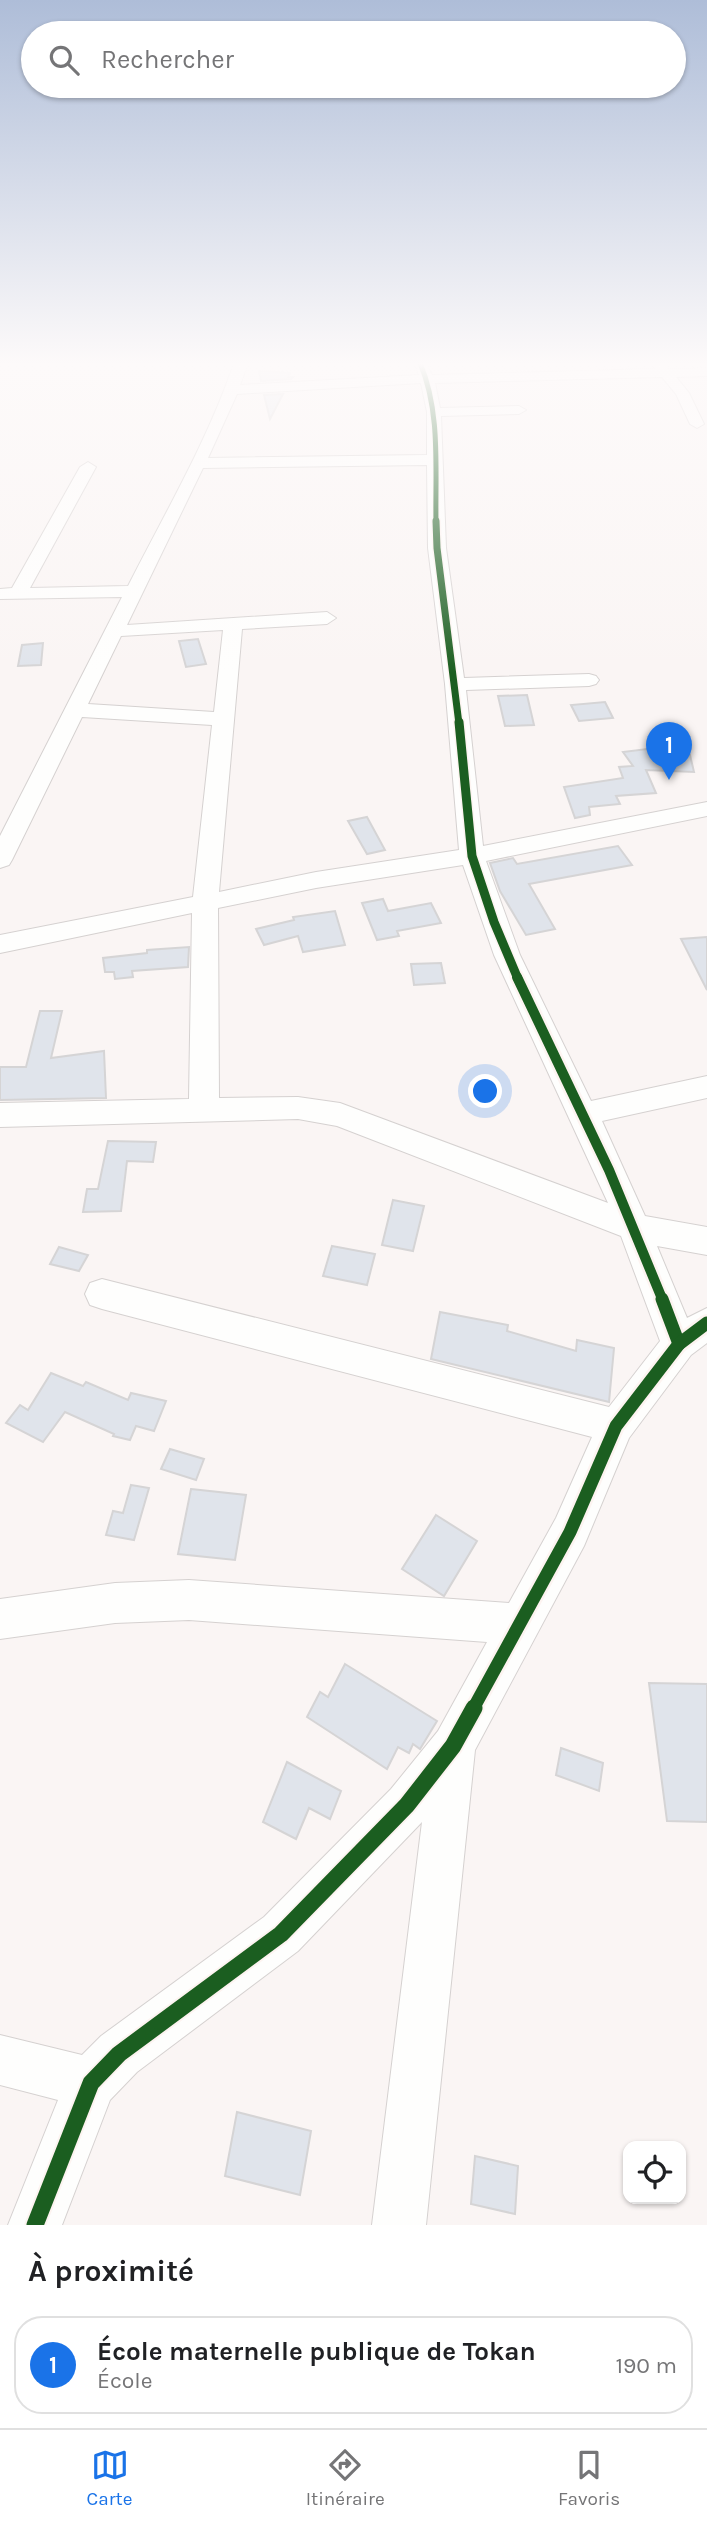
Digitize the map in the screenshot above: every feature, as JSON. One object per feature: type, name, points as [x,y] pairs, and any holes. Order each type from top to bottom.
[{"type":"street","points":[[9,594],[88,467]]},
{"type":"street","points":[[0,860],[196,467]]},
{"type":"street","points":[[35,2225],[91,2083],[119,2054],[281,1934],[407,1805],[453,1746],[570,1532],[616,1426],[693,1334],[636,1228],[524,992],[492,916],[472,856],[455,684],[437,548],[436,467]]},
{"type":"street","points":[[9,594],[135,590]]},
{"type":"street","points":[[116,631],[327,618]]},
{"type":"street","points":[[204,1111],[205,903],[233,624]]},
{"type":"street","points":[[455,684],[589,680]]},
{"type":"street","points":[[77,710],[223,719]]},
{"type":"street","points":[[0,944],[316,880],[472,856],[707,809]]},
{"type":"street","points":[[583,1114],[707,1087]]},
{"type":"street","points":[[0,1115],[298,1108],[340,1115],[636,1228],[707,1241]]},
{"type":"street","points":[[102,1294],[616,1426]]},
{"type":"street","points":[[0,1619],[115,1603],[189,1600],[520,1624]]},
{"type":"street","points":[[399,2225],[453,1746]]},
{"type":"street","points":[[0,2060],[91,2083]]},
{"type":"building","points":[[198,639],[206,664],[186,667],[179,641]]},
{"type":"building","points":[[43,643],[41,665],[18,666],[22,645]]},
{"type":"building","points":[[527,695],[534,725],[505,726],[498,696]]},
{"type":"building","points":[[605,702],[613,718],[579,721],[571,705]]},
{"type":"building","points":[[647,749],[650,754],[690,755],[694,772],[646,770],[656,793],[616,796],[620,804],[589,807],[590,815],[575,818],[564,787],[623,778],[619,767],[633,766],[623,752]]},
{"type":"building","points":[[367,817],[385,850],[367,854],[348,821]]},
{"type":"building","points":[[618,846],[632,865],[529,884],[555,929],[526,935],[500,891],[490,863],[513,858],[517,864]]},
{"type":"building","points":[[383,899],[388,911],[431,903],[441,923],[397,931],[399,936],[377,940],[362,903]]},
{"type":"building","points":[[335,911],[345,945],[303,952],[298,936],[264,945],[256,929],[294,920],[293,917]]},
{"type":"building","points":[[707,937],[707,990],[681,939]]},
{"type":"building","points":[[189,947],[188,967],[132,971],[133,977],[115,979],[114,972],[105,972],[103,958],[147,953],[147,950]]},
{"type":"building","points":[[441,963],[445,983],[414,985],[411,964]]},
{"type":"building","points":[[40,1011],[62,1011],[51,1058],[104,1051],[106,1098],[0,1100],[0,1067],[26,1067]]},
{"type":"building","points":[[108,1141],[156,1142],[153,1162],[127,1161],[121,1211],[83,1212],[87,1189],[98,1189]]},
{"type":"building","points":[[393,1200],[424,1206],[413,1251],[382,1245]]},
{"type":"building","points":[[332,1246],[375,1254],[367,1285],[323,1276]]},
{"type":"building","points":[[59,1247],[88,1255],[79,1271],[50,1264]]},
{"type":"building","points":[[440,1312],[508,1325],[507,1331],[576,1351],[577,1340],[614,1348],[609,1402],[431,1359]]},
{"type":"building","points":[[51,1373],[83,1386],[86,1382],[128,1400],[131,1393],[166,1401],[154,1431],[136,1426],[130,1440],[113,1436],[114,1434],[65,1412],[43,1442],[6,1423],[20,1405],[28,1410]]},
{"type":"building","points":[[170,1449],[204,1459],[196,1480],[161,1469]]},
{"type":"building","points":[[131,1485],[149,1488],[134,1540],[106,1535],[113,1511],[123,1513]]},
{"type":"building","points":[[191,1489],[246,1495],[235,1560],[178,1554]]},
{"type":"building","points":[[436,1515],[477,1541],[444,1596],[402,1569]]},
{"type":"building","points":[[345,1664],[437,1721],[420,1749],[413,1744],[409,1753],[398,1747],[387,1769],[307,1717],[320,1692],[328,1697]]},
{"type":"building","points":[[649,1683],[707,1684],[707,1822],[667,1821]]},
{"type":"building","points":[[561,1748],[603,1763],[599,1791],[556,1775]]},
{"type":"building","points":[[287,1762],[341,1791],[330,1819],[309,1808],[296,1839],[263,1822]]},
{"type":"building","points":[[237,2112],[311,2131],[300,2195],[225,2176]]},
{"type":"building","points":[[475,2156],[518,2166],[515,2214],[471,2204]]},
{"type":"cycle path","points":[[435,467],[437,548],[455,684],[472,856],[507,955],[609,1170],[679,1344]]},
{"type":"cycle path","points":[[35,2225],[91,2083],[119,2054],[281,1934],[407,1805],[453,1746],[570,1532],[616,1426],[679,1344],[707,1323]]},
{"type":"place","name":"École maternelle publique de Tokan","points":[[669,780]]}]
